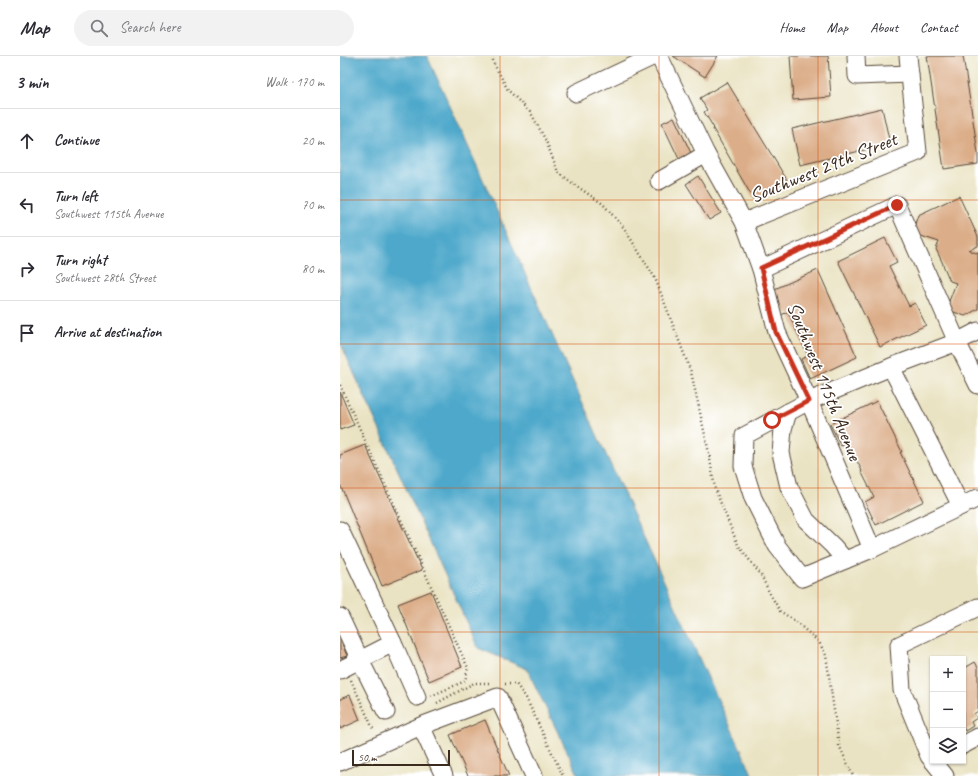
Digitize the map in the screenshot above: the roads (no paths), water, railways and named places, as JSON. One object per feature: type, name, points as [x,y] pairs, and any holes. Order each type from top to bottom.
[{"type":"street","points":[[576,93],[654,56]]},
{"type":"street","name":"Southwest 115th Avenue","points":[[659,56],[706,154],[744,222],[761,268],[776,332],[809,401],[872,549]]},
{"type":"street","points":[[856,56],[857,76],[910,74],[908,56]]},
{"type":"street","name":"Southwest 29th Street","points":[[744,222],[918,152],[910,74]]},
{"type":"street","points":[[658,182],[706,154]]},
{"type":"street","points":[[761,268],[897,205],[957,342],[978,385]]},
{"type":"street","points":[[891,367],[973,504],[802,578],[777,546],[753,498],[743,466],[744,436],[809,401],[891,367],[957,342],[978,331]]},
{"type":"street","points":[[788,412],[783,429],[781,453],[790,487],[806,520],[845,560]]},
{"type":"street","points":[[340,530],[393,643],[421,698]]},
{"type":"street","points":[[930,757],[902,690],[899,645],[978,607]]},
{"type":"street","points":[[340,617],[348,666],[386,712]]},
{"type":"street","points":[[348,666],[393,643]]},
{"type":"street","points":[[340,762],[421,726],[498,698],[534,776]]},
{"type":"street","points":[[421,726],[444,776]]},
{"type":"street","points":[[966,743],[978,737]]},
{"type":"street","points":[[935,764],[945,776]]},
{"type":"water","points":[[340,56],[427,56],[598,437],[753,776],[579,776],[527,669],[478,648],[340,342]]}]
